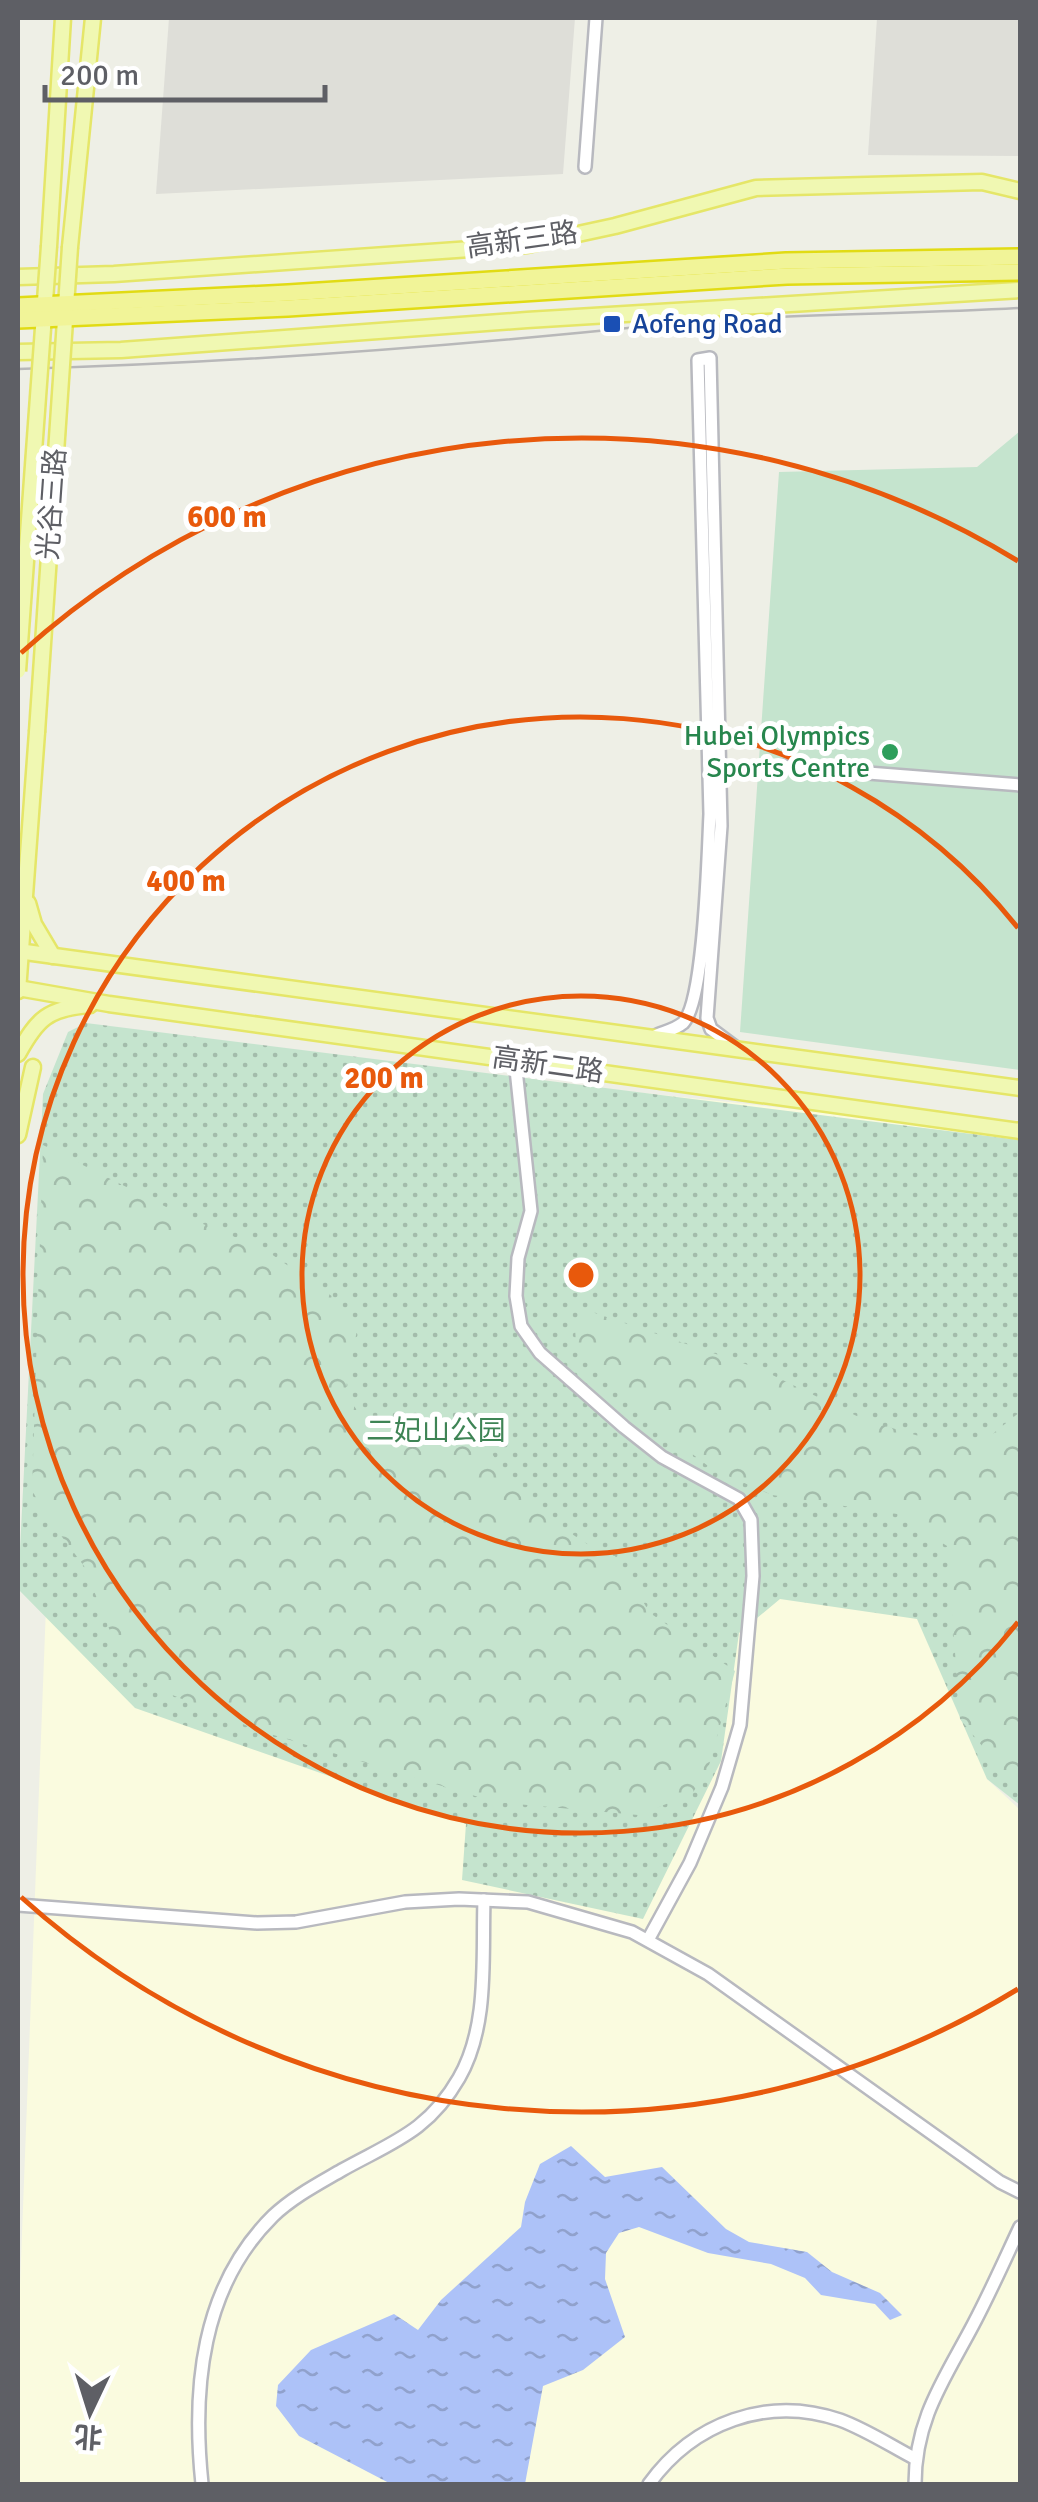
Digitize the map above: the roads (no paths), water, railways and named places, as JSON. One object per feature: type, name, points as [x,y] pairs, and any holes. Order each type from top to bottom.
[{"type":"highway","name":"高新三路","points":[[18,306],[786,261],[1020,257]]},
{"type":"highway","name":"高新三路","points":[[18,320],[269,309],[787,276],[1020,272]]},
{"type":"main road","name":"光谷三路","points":[[18,671],[62,18]]},
{"type":"main road","name":"光谷三路","points":[[18,989],[70,246],[93,18]]},
{"type":"main road","name":"高新三路","points":[[18,276],[114,274],[527,244],[615,226],[756,188],[982,182],[1020,191]]},
{"type":"main road","points":[[18,352],[121,350],[1020,290]]},
{"type":"main road","points":[[26,894],[34,924],[53,956]]},
{"type":"main road","name":"高新二路","points":[[19,951],[1020,1088]]},
{"type":"main road","name":"高新二路","points":[[18,989],[1020,1131]]},
{"type":"main road","points":[[18,1054],[35,1025],[52,1012],[109,1004]]},
{"type":"main road","points":[[18,1135],[33,1067]]},
{"type":"street","points":[[585,167],[596,18]]},
{"type":"street","points":[[655,1036],[682,1024],[696,999],[706,886],[710,814],[698,360],[710,358],[720,826],[707,1018],[721,1040],[739,1050]]},
{"type":"street","points":[[779,766],[1020,785],[1020,769]]},
{"type":"street","points":[[515,1060],[531,1211],[518,1258],[516,1296],[521,1326],[540,1353],[624,1427],[662,1457],[740,1498],[751,1520],[753,1576],[740,1726],[722,1787],[690,1863],[648,1940]]},
{"type":"street","points":[[202,2484],[198,2390],[202,2350],[233,2268],[273,2216],[301,2193],[408,2136],[436,2111],[452,2089],[473,2047],[480,2011],[484,1900]]},
{"type":"street","points":[[18,1904],[257,1922],[338,1916],[404,1902],[484,1900],[528,1902],[593,1919],[648,1940],[708,1974],[1000,2182],[1020,2192]]},
{"type":"street","points":[[915,2484],[916,2459],[931,2399],[974,2325],[1020,2227]]},
{"type":"street","points":[[649,2484],[671,2458],[699,2435],[756,2412],[812,2413],[840,2420],[916,2459]]},
{"type":"water","points":[[571,2146],[605,2177],[662,2167],[726,2229],[749,2242],[807,2252],[832,2272],[880,2293],[902,2315],[890,2320],[875,2304],[821,2295],[805,2278],[771,2264],[708,2253],[639,2227],[619,2233],[606,2253],[605,2279],[625,2337],[583,2370],[543,2386],[525,2484],[391,2484],[299,2436],[276,2406],[278,2385],[311,2350],[394,2314],[418,2330],[441,2300],[521,2227],[525,2202],[540,2164]]},
{"type":"tram line","points":[[18,369],[338,353],[748,318],[1020,308]]},
{"type":"place","name":"Aofeng Road","points":[[612,324]]},
{"type":"place","name":"Hubei Olympics Sports Centre","points":[[890,752]]},
{"type":"park label","name":"二妃山公园","points":[[436,1431]]}]
